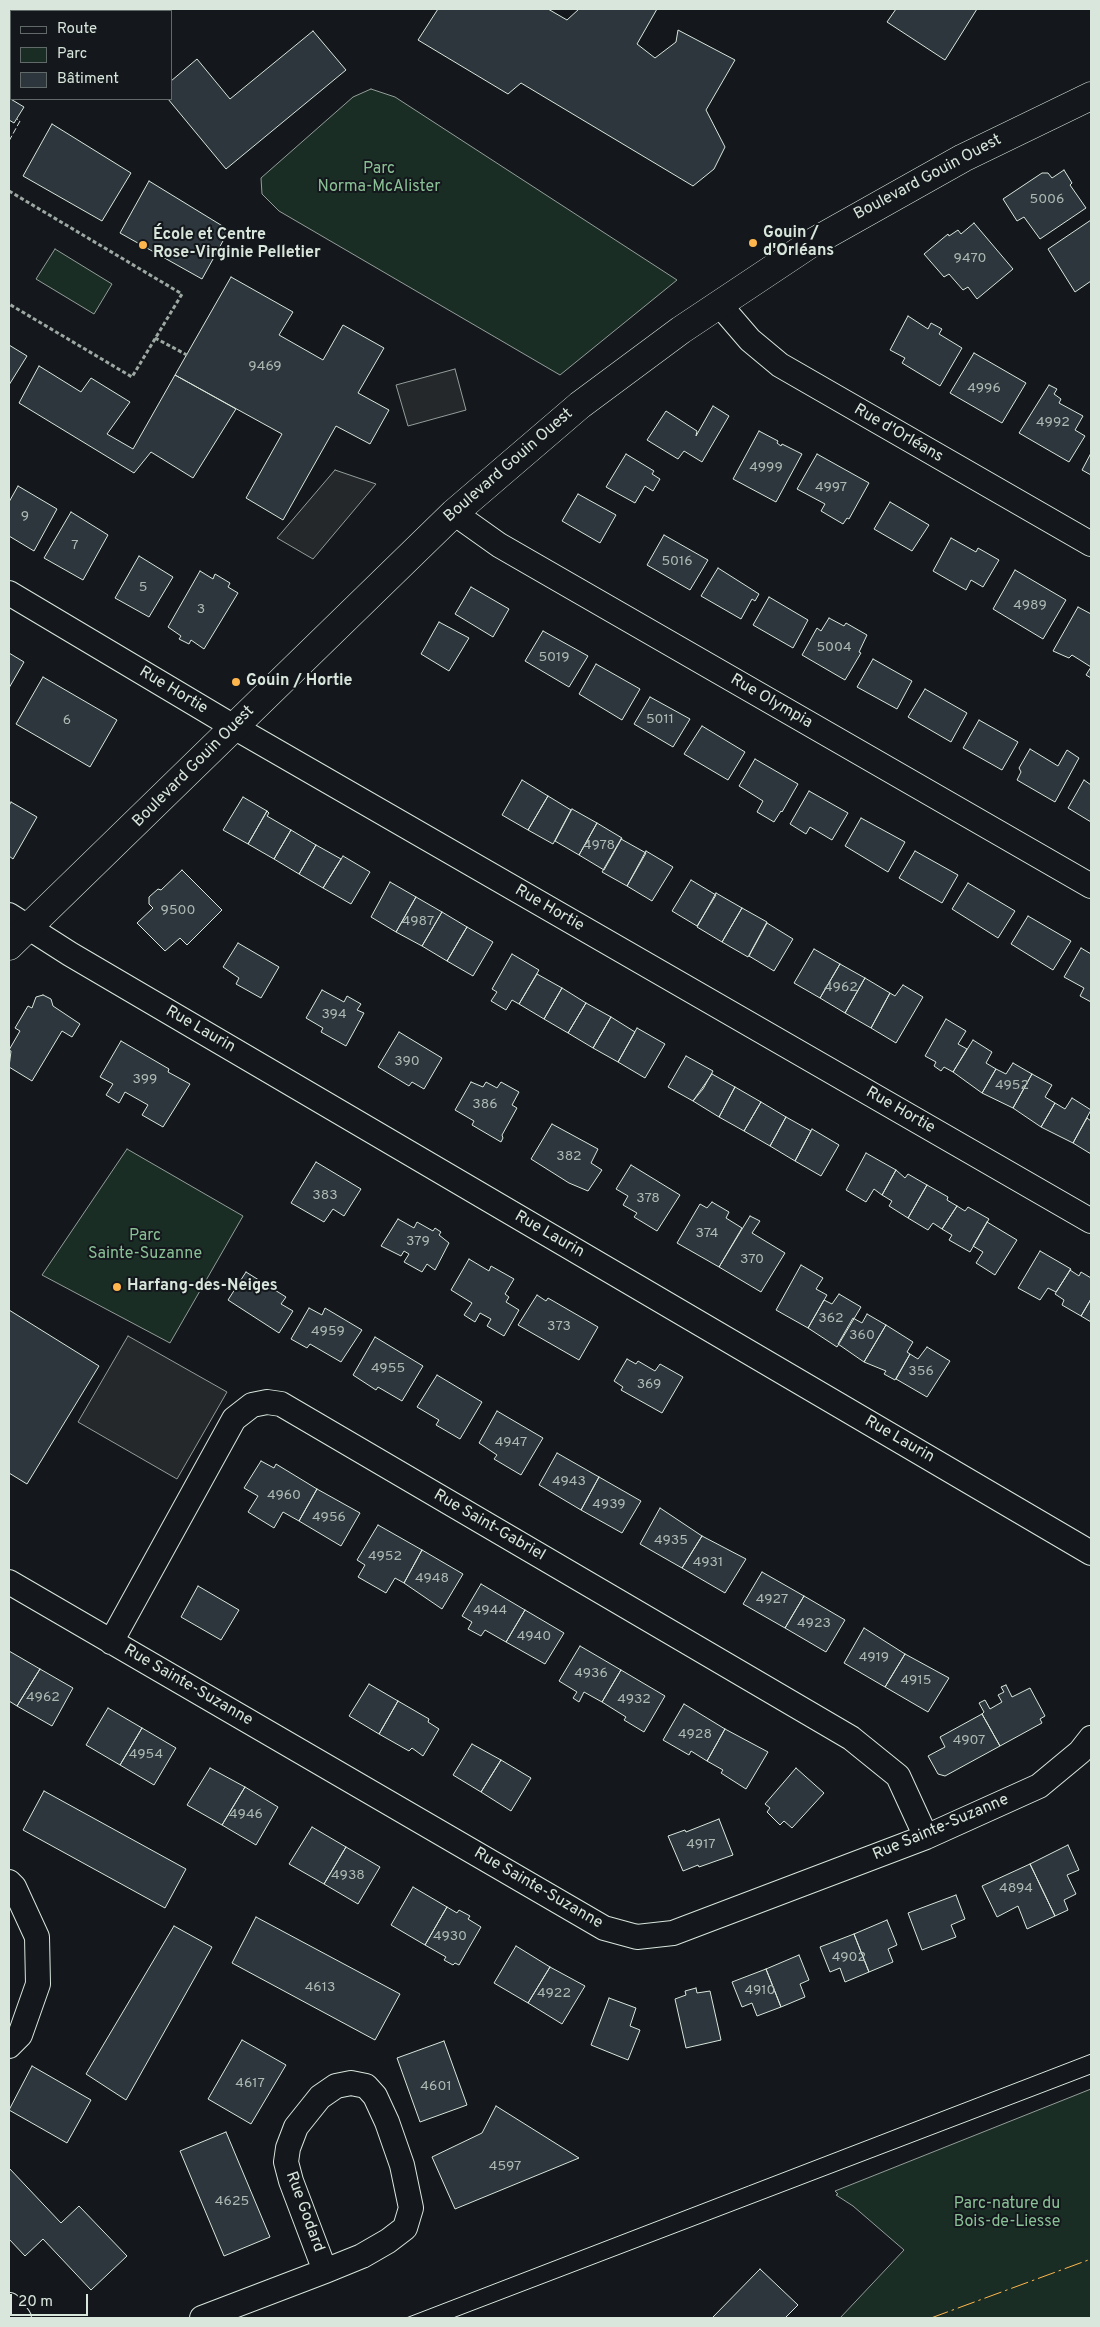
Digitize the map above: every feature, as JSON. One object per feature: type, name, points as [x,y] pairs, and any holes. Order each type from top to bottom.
[{"type":"main road","name":"Boulevard Gouin Ouest","points":[[15,929],[234,727],[454,513],[580,406],[766,271],[883,200],[963,158],[1090,101]]},
{"type":"street","name":"Rue d'Orléans","points":[[719,304],[750,340],[780,365],[1091,544]]},
{"type":"street","name":"Rue Olympia","points":[[454,513],[498,545],[1091,886]]},
{"type":"street","name":"Rue Hortie","points":[[9,593],[234,727],[1091,1221]]},
{"type":"street","name":"Rue Laurin","points":[[15,929],[70,954],[1091,1553]]},
{"type":"street","name":"Rue Saint-Gabriel","points":[[111,1642],[234,1419],[252,1405],[267,1402],[281,1404],[850,1738],[898,1776],[926,1837]]},
{"type":"street","name":"Rue Sainte-Suzanne","points":[[9,1582],[604,1928],[637,1938],[673,1933],[926,1837],[1039,1786],[1080,1752],[1091,1738]]},
{"type":"street","points":[[9,1882],[14,1887],[36,1937],[38,1984],[20,2035],[9,2046]]},
{"type":"street","name":"Rue Godard","points":[[202,2318],[362,2256],[388,2241],[405,2228],[411,2208],[402,2165],[375,2096],[366,2086],[351,2083],[336,2086],[320,2097],[296,2128],[288,2148],[286,2162],[291,2181],[325,2270]]},
{"type":"street","points":[[9,2305],[19,2318]]},
{"type":"path","points":[[9,191],[182,294],[132,377],[9,304]]},
{"type":"path","points":[[155,338],[187,355]]},
{"type":"green space","name":"Parc Norma-McAlister","points":[[371,89],[395,97],[677,280],[560,375],[279,211],[262,194],[261,178],[353,97]]},
{"type":"green space","points":[[55,249],[112,284],[94,314],[36,279]]},
{"type":"green space","name":"Parc Sainte-Suzanne","points":[[127,1149],[243,1216],[170,1343],[42,1275]]},
{"type":"green space","name":"Parc-nature du Bois-de-Liesse","points":[[1091,2089],[1091,2318],[840,2318],[904,2250],[853,2206],[836,2195],[838,2194],[835,2191]]},
{"type":"shaded area","points":[[455,369],[466,410],[408,426],[396,385]]},
{"type":"shaded area","points":[[335,470],[376,484],[313,559],[277,538]]},
{"type":"shaded area","points":[[128,1336],[227,1392],[177,1479],[78,1422]]},
{"type":"building","points":[[438,9],[548,9],[567,20],[579,9],[657,9],[637,44],[655,58],[676,42],[678,30],[735,60],[706,110],[725,147],[714,169],[693,186],[521,83],[508,94],[418,40]]},
{"type":"building","points":[[896,9],[977,9],[945,60],[887,22]]},
{"type":"building","points":[[313,31],[346,70],[226,169],[169,100],[172,100],[172,80],[197,59],[230,99]]},
{"type":"building","points":[[9,98],[24,107],[14,123],[9,120]]},
{"type":"building","points":[[52,124],[131,173],[102,221],[23,176]]},
{"type":"building","points":[[1064,170],[1072,183],[1070,185],[1086,208],[1040,239],[1024,217],[1017,221],[1003,199],[1042,173],[1048,173],[1052,178]]},
{"type":"building","points":[[149,181],[229,230],[202,279],[120,233]]},
{"type":"building","points":[[1091,220],[1091,281],[1075,292],[1048,249]]},
{"type":"building","points":[[974,223],[1013,269],[977,299],[968,287],[963,290],[949,274],[944,277],[924,254],[948,234],[949,236],[958,230],[961,234]]},
{"type":"building","points":[[231,277],[293,312],[279,335],[323,360],[343,325],[384,348],[358,393],[389,410],[370,444],[336,426],[283,520],[246,498],[282,434],[175,375]]},
{"type":"building","points":[[908,316],[928,329],[931,323],[942,329],[939,334],[962,348],[940,386],[902,363],[905,358],[890,350]]},
{"type":"building","points":[[9,345],[27,356],[9,385]]},
{"type":"building","points":[[974,353],[1026,383],[1002,423],[950,393]]},
{"type":"building","points":[[39,366],[81,392],[91,378],[130,402],[107,434],[133,449],[175,375],[236,409],[193,478],[151,452],[134,473],[19,403]]},
{"type":"building","points":[[1049,385],[1057,389],[1054,394],[1061,399],[1059,403],[1083,416],[1075,430],[1085,436],[1069,462],[1019,433]]},
{"type":"building","points":[[713,406],[729,416],[702,462],[684,451],[678,459],[647,440],[666,411],[697,431],[696,436]]},
{"type":"building","points":[[759,431],[778,441],[777,443],[781,446],[782,444],[802,454],[776,502],[733,479]]},
{"type":"building","points":[[1091,453],[1091,475],[1082,470]]},
{"type":"building","points":[[626,454],[654,471],[652,474],[660,479],[653,491],[645,486],[635,503],[606,487]]},
{"type":"building","points":[[817,454],[869,483],[849,519],[847,518],[843,524],[821,511],[825,504],[797,489]]},
{"type":"building","points":[[18,486],[57,509],[34,551],[9,536],[9,502]]},
{"type":"building","points":[[578,494],[616,515],[600,543],[562,521]]},
{"type":"building","points":[[890,502],[929,525],[912,551],[874,529]]},
{"type":"building","points":[[71,512],[108,535],[83,580],[44,558]]},
{"type":"building","points":[[664,535],[708,560],[690,590],[647,565]]},
{"type":"building","points":[[951,538],[976,552],[978,548],[999,560],[983,587],[971,580],[966,590],[933,571]]},
{"type":"building","points":[[139,556],[173,577],[149,617],[115,598]]},
{"type":"building","points":[[718,568],[759,594],[755,601],[752,599],[741,619],[701,596]]},
{"type":"building","points":[[1015,570],[1066,600],[1043,639],[993,609]]},
{"type":"building","points":[[200,571],[213,579],[215,574],[230,583],[228,587],[238,593],[204,649],[191,640],[189,644],[179,639],[181,636],[168,627]]},
{"type":"building","points":[[471,587],[509,609],[493,637],[455,614]]},
{"type":"building","points":[[769,597],[808,620],[793,648],[753,625]]},
{"type":"building","points":[[1078,607],[1091,614],[1091,667],[1072,655],[1069,658],[1053,651]]},
{"type":"building","points":[[829,618],[844,626],[846,623],[867,635],[859,652],[861,653],[845,680],[802,655],[817,628],[821,631]]},
{"type":"building","points":[[439,622],[469,638],[449,671],[421,654]]},
{"type":"building","points":[[543,631],[588,656],[569,687],[525,661]]},
{"type":"building","points":[[9,653],[24,662],[9,688]]},
{"type":"building","points":[[873,659],[912,681],[897,709],[857,687]]},
{"type":"building","points":[[596,664],[640,689],[622,720],[579,694]]},
{"type":"building","points":[[1091,667],[1091,678],[1086,675]]},
{"type":"building","points":[[43,677],[117,720],[90,767],[16,724]]},
{"type":"building","points":[[925,689],[967,713],[951,742],[908,717]]},
{"type":"building","points":[[650,697],[690,719],[673,747],[634,724]]},
{"type":"building","points":[[979,720],[1018,742],[1002,770],[963,748]]},
{"type":"building","points":[[702,726],[745,752],[728,780],[684,754]]},
{"type":"building","points":[[1030,749],[1058,766],[1067,750],[1079,758],[1055,802],[1017,780],[1021,772],[1019,768]]},
{"type":"building","points":[[755,759],[798,784],[774,822],[757,812],[763,801],[739,786]]},
{"type":"building","points":[[522,780],[548,796],[528,830],[502,815]]},
{"type":"building","points":[[1084,780],[1091,785],[1091,822],[1068,808]]},
{"type":"building","points":[[809,791],[848,813],[832,840],[810,827],[806,834],[790,824]]},
{"type":"building","points":[[548,796],[571,810],[553,844],[528,830]]},
{"type":"building","points":[[243,797],[267,811],[248,844],[223,830]]},
{"type":"building","points":[[11,802],[37,817],[13,859],[9,856],[9,806]]},
{"type":"building","points":[[572,809],[597,823],[579,855],[555,841]]},
{"type":"building","points":[[267,811],[269,813],[267,816],[291,830],[274,859],[248,844]]},
{"type":"building","points":[[861,818],[905,842],[888,872],[845,846]]},
{"type":"building","points":[[597,823],[622,838],[604,870],[579,855]]},
{"type":"building","points":[[291,830],[316,845],[299,874],[274,859]]},
{"type":"building","points":[[621,839],[646,853],[627,886],[602,872]]},
{"type":"building","points":[[316,845],[341,859],[323,888],[299,874]]},
{"type":"building","points":[[646,851],[673,867],[652,901],[627,886]]},
{"type":"building","points":[[915,851],[958,875],[942,903],[899,878]]},
{"type":"building","points":[[343,856],[370,872],[351,904],[323,888]]},
{"type":"building","points":[[182,870],[222,910],[187,945],[180,938],[165,951],[137,923],[153,908],[149,904],[149,897],[158,889],[161,890]]},
{"type":"building","points":[[691,880],[716,895],[697,926],[672,911]]},
{"type":"building","points":[[390,882],[416,897],[396,932],[371,917]]},
{"type":"building","points":[[968,883],[1015,911],[998,938],[952,909]]},
{"type":"building","points":[[716,893],[742,908],[722,942],[697,927]]},
{"type":"building","points":[[416,897],[442,912],[422,946],[396,932]]},
{"type":"building","points":[[742,908],[767,922],[748,957],[722,942]]},
{"type":"building","points":[[442,912],[467,927],[447,961],[422,946]]},
{"type":"building","points":[[1028,916],[1071,941],[1053,970],[1011,944]]},
{"type":"building","points":[[767,923],[793,939],[774,971],[749,956]]},
{"type":"building","points":[[467,927],[493,942],[473,976],[447,961]]},
{"type":"building","points":[[238,943],[279,967],[261,998],[236,984],[239,978],[223,967]]},
{"type":"building","points":[[1081,948],[1091,954],[1091,1002],[1080,996],[1084,988],[1064,977]]},
{"type":"building","points":[[814,949],[840,964],[820,998],[794,983]]},
{"type":"building","points":[[512,954],[539,970],[519,1004],[512,1000],[506,1010],[491,1001],[497,992],[492,989]]},
{"type":"building","points":[[840,964],[865,978],[845,1013],[820,998]]},
{"type":"building","points":[[537,974],[562,988],[544,1019],[519,1004]]},
{"type":"building","points":[[865,978],[890,993],[871,1028],[845,1013]]},
{"type":"building","points":[[903,985],[923,997],[896,1043],[871,1028],[890,993],[895,996]]},
{"type":"building","points":[[562,988],[586,1003],[568,1033],[544,1019]]},
{"type":"building","points":[[322,990],[344,1002],[347,996],[361,1004],[357,1010],[364,1013],[346,1046],[321,1032],[323,1028],[306,1018]]},
{"type":"building","points":[[43,995],[51,999],[53,1006],[80,1024],[72,1037],[62,1031],[32,1081],[9,1067],[11,1051],[9,1050],[20,1031],[15,1028],[28,1006],[32,1008],[36,997]]},
{"type":"building","points":[[586,1003],[611,1017],[593,1048],[568,1033]]},
{"type":"building","points":[[611,1017],[635,1032],[618,1062],[593,1048]]},
{"type":"building","points":[[946,1019],[966,1031],[958,1044],[967,1049],[953,1072],[944,1067],[941,1071],[934,1066],[936,1062],[925,1056]]},
{"type":"building","points":[[637,1028],[665,1044],[645,1078],[618,1062]]},
{"type":"building","points":[[399,1032],[442,1058],[424,1089],[412,1082],[409,1086],[378,1067]]},
{"type":"building","points":[[973,1040],[992,1052],[986,1063],[996,1069],[982,1093],[953,1072]]},
{"type":"building","points":[[121,1041],[169,1069],[168,1072],[190,1084],[163,1127],[142,1115],[148,1105],[125,1092],[119,1103],[106,1095],[113,1084],[100,1077]]},
{"type":"building","points":[[686,1056],[713,1071],[703,1089],[693,1101],[668,1087]]},
{"type":"building","points":[[1013,1063],[1032,1074],[1013,1108],[982,1093],[996,1069],[1006,1074]]},
{"type":"building","points":[[712,1074],[735,1087],[719,1117],[693,1101]]},
{"type":"building","points":[[1032,1074],[1052,1085],[1045,1097],[1055,1103],[1041,1127],[1013,1108]]},
{"type":"building","points":[[471,1082],[483,1087],[486,1082],[497,1088],[501,1082],[519,1092],[512,1105],[517,1108],[502,1135],[501,1142],[472,1125],[474,1121],[455,1110]]},
{"type":"building","points":[[735,1087],[761,1102],[744,1131],[719,1117]]},
{"type":"building","points":[[1072,1098],[1091,1110],[1073,1143],[1041,1127],[1055,1103],[1065,1109]]},
{"type":"building","points":[[761,1102],[786,1117],[770,1146],[744,1131]]},
{"type":"building","points":[[786,1117],[811,1131],[795,1161],[770,1146]]},
{"type":"building","points":[[1087,1118],[1091,1121],[1091,1154],[1073,1143]]},
{"type":"building","points":[[552,1124],[598,1149],[591,1163],[602,1170],[588,1191],[569,1183],[531,1159]]},
{"type":"building","points":[[812,1129],[839,1145],[821,1176],[795,1161]]},
{"type":"building","points":[[866,1153],[896,1170],[882,1195],[874,1189],[866,1202],[846,1190]]},
{"type":"building","points":[[316,1162],[361,1189],[344,1216],[333,1209],[324,1222],[291,1203]]},
{"type":"building","points":[[631,1165],[680,1195],[657,1231],[634,1217],[637,1213],[623,1205],[628,1196],[616,1189]]},
{"type":"building","points":[[896,1170],[905,1178],[908,1174],[927,1185],[908,1218],[889,1206],[892,1201],[882,1195]]},
{"type":"building","points":[[927,1185],[948,1197],[947,1200],[957,1206],[942,1229],[933,1223],[928,1230],[908,1218]]},
{"type":"building","points":[[712,1202],[729,1212],[726,1218],[742,1228],[719,1267],[677,1243],[700,1204],[707,1208]]},
{"type":"building","points":[[957,1206],[965,1211],[968,1207],[989,1219],[970,1252],[949,1240],[952,1235],[942,1229]]},
{"type":"building","points":[[750,1216],[760,1221],[752,1233],[785,1253],[761,1292],[719,1267]]},
{"type":"building","points":[[398,1219],[414,1228],[417,1222],[433,1231],[435,1228],[441,1232],[439,1235],[449,1243],[435,1270],[427,1264],[422,1272],[404,1262],[409,1254],[404,1251],[401,1256],[381,1246]]},
{"type":"building","points":[[987,1222],[1017,1240],[995,1275],[976,1263],[983,1252],[973,1246]]},
{"type":"building","points":[[1040,1251],[1071,1269],[1056,1292],[1048,1288],[1040,1300],[1018,1288]]},
{"type":"building","points":[[469,1259],[489,1271],[491,1266],[514,1279],[505,1294],[509,1297],[506,1302],[519,1310],[504,1336],[487,1326],[491,1319],[480,1313],[475,1322],[464,1315],[472,1303],[451,1290]]},
{"type":"building","points":[[801,1265],[823,1278],[816,1289],[827,1295],[808,1328],[776,1310]]},
{"type":"building","points":[[1070,1270],[1079,1276],[1081,1272],[1091,1278],[1091,1299],[1081,1316],[1062,1305],[1064,1300],[1055,1294]]},
{"type":"building","points":[[246,1272],[286,1297],[281,1304],[293,1311],[279,1333],[228,1300]]},
{"type":"building","points":[[839,1294],[861,1307],[837,1347],[808,1328],[824,1300],[832,1304]]},
{"type":"building","points":[[537,1295],[546,1301],[548,1298],[598,1327],[579,1360],[518,1325]]},
{"type":"building","points":[[1091,1299],[1091,1322],[1081,1316]]},
{"type":"building","points":[[309,1308],[322,1315],[325,1308],[362,1330],[341,1362],[310,1344],[307,1348],[291,1339]]},
{"type":"building","points":[[9,1310],[99,1366],[27,1484],[9,1473]]},
{"type":"building","points":[[867,1314],[886,1325],[864,1362],[838,1344],[853,1318],[862,1323]]},
{"type":"building","points":[[886,1325],[913,1342],[907,1352],[910,1354],[895,1380],[884,1374],[886,1371],[864,1362]]},
{"type":"building","points":[[375,1337],[423,1366],[402,1401],[378,1387],[376,1390],[353,1375]]},
{"type":"building","points":[[927,1347],[950,1361],[927,1397],[896,1379],[910,1354],[918,1359]]},
{"type":"building","points":[[627,1359],[636,1364],[638,1361],[655,1371],[660,1364],[683,1377],[662,1413],[621,1390],[623,1387],[614,1381]]},
{"type":"building","points":[[437,1375],[482,1402],[460,1439],[436,1425],[439,1420],[417,1407]]},
{"type":"building","points":[[497,1411],[543,1438],[521,1475],[494,1459],[497,1455],[479,1443]]},
{"type":"building","points":[[557,1453],[599,1477],[581,1510],[539,1485]]},
{"type":"building","points":[[261,1461],[274,1468],[276,1464],[317,1489],[299,1521],[283,1512],[274,1528],[248,1512],[258,1496],[244,1488]]},
{"type":"building","points":[[599,1477],[641,1501],[622,1533],[581,1510]]},
{"type":"building","points":[[317,1489],[360,1513],[341,1546],[299,1521]]},
{"type":"building","points":[[660,1508],[702,1536],[682,1568],[640,1544]]},
{"type":"building","points":[[378,1525],[422,1550],[404,1583],[395,1578],[386,1593],[358,1577],[365,1565],[357,1560]]},
{"type":"building","points":[[702,1536],[746,1559],[725,1593],[682,1568]]},
{"type":"building","points":[[422,1550],[463,1574],[442,1609],[404,1583]]},
{"type":"building","points":[[762,1572],[804,1596],[785,1628],[743,1604]]},
{"type":"building","points":[[481,1584],[525,1610],[506,1642],[485,1630],[481,1636],[468,1629],[472,1622],[462,1616]]},
{"type":"building","points":[[198,1586],[239,1610],[221,1640],[181,1617]]},
{"type":"building","points":[[804,1596],[845,1620],[826,1652],[785,1628]]},
{"type":"building","points":[[525,1610],[564,1633],[545,1664],[506,1642]]},
{"type":"building","points":[[864,1628],[905,1654],[885,1687],[844,1663]]},
{"type":"building","points":[[580,1646],[621,1670],[602,1702],[584,1692],[579,1702],[573,1698],[577,1692],[559,1681]]},
{"type":"building","points":[[9,1651],[40,1669],[17,1706],[9,1701]]},
{"type":"building","points":[[905,1654],[949,1678],[928,1712],[885,1687]]},
{"type":"building","points":[[40,1669],[73,1688],[52,1726],[17,1706]]},
{"type":"building","points":[[621,1670],[665,1696],[644,1732],[624,1720],[626,1717],[602,1702]]},
{"type":"building","points":[[369,1684],[398,1701],[379,1734],[349,1716]]},
{"type":"building","points":[[1006,1685],[1012,1697],[1030,1688],[1045,1716],[1040,1719],[1042,1723],[1000,1746],[982,1714],[984,1712],[979,1703],[985,1700],[990,1709],[1002,1702],[998,1695],[1004,1692],[1001,1687]]},
{"type":"building","points":[[398,1701],[429,1719],[428,1722],[439,1729],[423,1756],[412,1748],[409,1751],[379,1734]]},
{"type":"building","points":[[684,1704],[725,1729],[707,1761],[691,1751],[689,1755],[663,1740]]},
{"type":"building","points":[[108,1708],[142,1728],[120,1765],[86,1745]]},
{"type":"building","points":[[982,1714],[1000,1746],[945,1776],[938,1774],[928,1756],[945,1747],[940,1737]]},
{"type":"building","points":[[142,1728],[176,1748],[154,1785],[120,1765]]},
{"type":"building","points":[[725,1729],[768,1752],[746,1789],[721,1773],[723,1770],[707,1761]]},
{"type":"building","points":[[472,1744],[501,1760],[481,1792],[453,1775]]},
{"type":"building","points":[[501,1760],[531,1778],[511,1811],[481,1792]]},
{"type":"building","points":[[210,1768],[245,1787],[222,1825],[187,1805]]},
{"type":"building","points":[[796,1768],[824,1793],[792,1828],[784,1821],[780,1825],[767,1812],[770,1808],[765,1804]]},
{"type":"building","points":[[245,1787],[278,1807],[256,1845],[222,1825]]},
{"type":"building","points":[[44,1791],[186,1869],[165,1908],[23,1830]]},
{"type":"building","points":[[719,1819],[733,1855],[683,1871],[668,1836],[685,1830],[686,1832]]},
{"type":"building","points":[[312,1827],[346,1847],[324,1884],[289,1864]]},
{"type":"building","points":[[1068,1845],[1079,1870],[1067,1875],[1076,1894],[1064,1900],[1068,1910],[1055,1916],[1030,1864]]},
{"type":"building","points":[[346,1847],[380,1867],[358,1904],[324,1884]]},
{"type":"building","points":[[1030,1864],[1055,1916],[1027,1929],[1018,1906],[997,1917],[982,1886]]},
{"type":"building","points":[[413,1887],[447,1907],[425,1945],[391,1925]]},
{"type":"building","points":[[956,1895],[965,1919],[951,1925],[956,1937],[922,1950],[908,1913]]},
{"type":"building","points":[[447,1907],[457,1913],[459,1910],[470,1916],[468,1919],[481,1927],[459,1965],[455,1963],[453,1965],[444,1960],[446,1957],[425,1945]]},
{"type":"building","points":[[256,1917],[400,1994],[375,2040],[232,1963]]},
{"type":"building","points":[[887,1920],[897,1945],[888,1949],[893,1962],[869,1972],[854,1934]]},
{"type":"building","points":[[174,1926],[212,1947],[126,2100],[86,2074]]},
{"type":"building","points":[[854,1934],[869,1972],[845,1982],[840,1968],[830,1972],[820,1947]]},
{"type":"building","points":[[516,1946],[550,1967],[528,2003],[494,1983]]},
{"type":"building","points":[[799,1955],[809,1980],[800,1984],[805,1997],[781,2007],[766,1969]]},
{"type":"building","points":[[550,1967],[585,1986],[562,2024],[528,2003]]},
{"type":"building","points":[[766,1969],[781,2007],[757,2016],[752,2003],[742,2007],[732,1982]]},
{"type":"building","points":[[696,1988],[697,1993],[710,1991],[721,2040],[686,2048],[675,1999],[686,1995],[685,1991]]},
{"type":"building","points":[[609,1998],[636,2008],[630,2026],[640,2030],[628,2060],[591,2045]]},
{"type":"building","points":[[242,2040],[286,2065],[251,2124],[208,2099]]},
{"type":"building","points":[[444,2041],[467,2105],[420,2122],[397,2058]]},
{"type":"building","points":[[32,2066],[91,2100],[67,2143],[9,2110]]},
{"type":"building","points":[[496,2106],[579,2158],[455,2209],[432,2157],[482,2133]]},
{"type":"building","points":[[226,2132],[270,2237],[224,2256],[180,2151]]},
{"type":"building","points":[[9,2168],[61,2223],[79,2206],[127,2256],[91,2290],[43,2239],[25,2256],[9,2239]]},
{"type":"building","points":[[760,2269],[798,2305],[785,2318],[712,2318]]},
{"type":"tram line","points":[[406,2318],[1091,2054]]},
{"type":"tram line","points":[[453,2318],[1091,2074]]},
{"type":"fence","points":[[9,141],[20,121],[17,119]]},
{"type":"power","points":[[931,2318],[1091,2259]]},
{"type":"place","name":"Gouin / d'Orléans","points":[[753,243]]},
{"type":"place","name":"École et Centre Rose-Virginie Pelletier","points":[[143,245]]},
{"type":"place","name":"Gouin / Hortie","points":[[236,682]]},
{"type":"place","name":"Harfang-des-Neiges","points":[[117,1287]]}]
